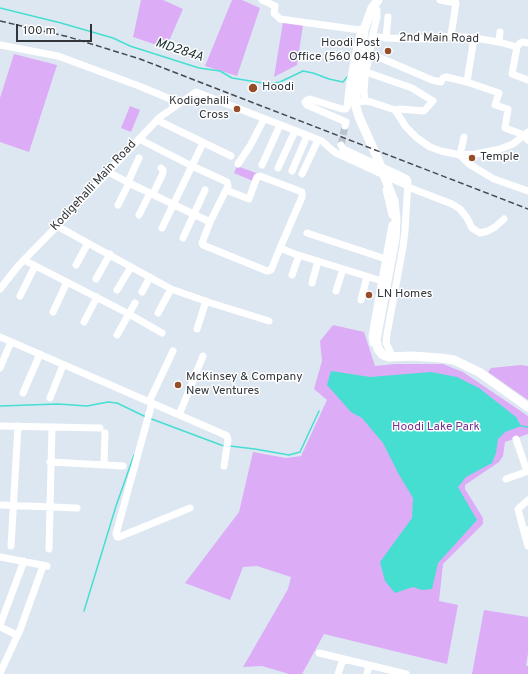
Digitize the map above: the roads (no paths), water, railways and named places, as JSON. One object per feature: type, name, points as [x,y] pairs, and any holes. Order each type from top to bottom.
[{"type":"main road","points":[[378,0],[378,12],[364,30],[357,84],[356,107],[394,201],[396,219],[395,239],[386,350]]},
{"type":"main road","points":[[384,0],[378,12],[366,48],[360,93],[360,102],[363,115],[389,178],[399,211],[400,227],[398,246],[382,334],[382,343],[386,350],[412,356],[454,360],[479,372],[528,407]]},
{"type":"street","points":[[262,0],[275,6],[274,13],[280,19],[360,30]]},
{"type":"street","points":[[440,0],[455,2],[451,36]]},
{"type":"street","points":[[345,126],[346,122],[307,105],[305,102],[310,99],[346,109],[360,30],[369,10],[378,12]]},
{"type":"street","points":[[365,101],[364,86],[366,72],[378,12]]},
{"type":"street","points":[[378,12],[386,38]]},
{"type":"street","points":[[498,42],[500,32]]},
{"type":"street","name":"2nd Main Road","points":[[372,36],[420,39],[451,36],[474,38],[517,47]]},
{"type":"street","points":[[467,82],[474,38]]},
{"type":"street","points":[[528,43],[520,43],[517,47],[512,74],[528,80]]},
{"type":"street","points":[[0,45],[58,56],[180,103]]},
{"type":"street","points":[[369,53],[432,80],[441,82],[443,78],[446,77],[467,82],[499,93],[495,105],[508,109],[505,128],[527,136]]},
{"type":"street","points":[[348,103],[365,101],[395,110],[424,111],[433,101],[412,88],[366,72]]},
{"type":"street","name":"Kodigehalli Main Road","points":[[0,289],[18,266],[160,116],[196,92],[264,119]]},
{"type":"street","points":[[395,110],[406,127],[430,147],[460,155],[476,154],[500,149],[527,136]]},
{"type":"street","points":[[238,164],[250,146],[264,119],[322,141],[336,153],[456,206],[467,218],[472,228],[480,233],[488,232],[504,219]]},
{"type":"street","points":[[157,120],[231,156]]},
{"type":"street","points":[[262,165],[280,125]]},
{"type":"street","points":[[278,168],[295,131]]},
{"type":"street","points":[[292,171],[307,136]]},
{"type":"street","points":[[460,155],[464,136]]},
{"type":"street","points":[[139,139],[227,182],[228,186],[226,190],[210,222],[202,244],[267,271],[271,270],[302,197],[302,192],[260,176],[257,177],[249,199],[226,190]]},
{"type":"street","points":[[302,174],[318,140]]},
{"type":"street","points":[[162,228],[203,143]]},
{"type":"street","points":[[341,145],[343,149],[407,179],[408,185],[404,247],[387,334],[386,350]]},
{"type":"street","points":[[460,155],[469,164],[494,179],[528,191]]},
{"type":"street","points":[[118,205],[139,158]]},
{"type":"street","points":[[139,215],[163,173],[161,168]]},
{"type":"street","points":[[109,171],[112,174],[210,222]]},
{"type":"street","points":[[380,173],[386,189],[393,221],[372,337],[373,342],[386,350]]},
{"type":"street","points":[[183,238],[205,190]]},
{"type":"street","points":[[390,205],[407,203]]},
{"type":"street","points":[[57,226],[171,289],[269,321]]},
{"type":"street","points":[[306,233],[386,259]]},
{"type":"street","points":[[76,266],[88,243]]},
{"type":"street","points":[[280,248],[382,281]]},
{"type":"street","points":[[96,279],[110,254]]},
{"type":"street","points":[[292,275],[299,255]]},
{"type":"street","points":[[24,260],[129,314],[162,333]]},
{"type":"street","points":[[312,283],[318,261]]},
{"type":"street","points":[[20,296],[35,266]]},
{"type":"street","points":[[117,290],[131,266]]},
{"type":"street","points":[[336,291],[343,269]]},
{"type":"street","points":[[142,292],[150,277]]},
{"type":"street","points":[[361,300],[367,277]]},
{"type":"street","points":[[53,312],[67,282]]},
{"type":"street","points":[[158,313],[171,289]]},
{"type":"street","points":[[84,322],[96,298]]},
{"type":"street","points":[[197,329],[206,301]]},
{"type":"street","points":[[117,335],[135,303]]},
{"type":"street","points":[[0,337],[227,436],[228,442],[224,466]]},
{"type":"street","points":[[0,368],[11,342]]},
{"type":"street","points":[[173,350],[151,403],[150,412],[116,534],[117,537],[190,508]]},
{"type":"street","points":[[23,393],[40,354]]},
{"type":"street","points":[[178,415],[203,356]]},
{"type":"street","points":[[50,398],[64,365]]},
{"type":"street","points":[[0,426],[52,426],[102,430],[104,465]]},
{"type":"street","points":[[11,546],[18,426]]},
{"type":"street","points":[[49,549],[52,426]]},
{"type":"street","points":[[506,479],[527,471],[516,439]]},
{"type":"street","points":[[50,462],[123,466]]},
{"type":"street","points":[[528,500],[518,509],[526,530],[528,546]]},
{"type":"street","points":[[0,505],[77,508]]},
{"type":"street","points":[[0,557],[45,566],[0,674]]},
{"type":"street","points":[[17,635],[0,626],[24,561]]},
{"type":"street","points":[[319,653],[406,674]]},
{"type":"street","points":[[338,674],[343,659]]},
{"type":"street","points":[[367,674],[369,665]]},
{"type":"waterway","name":"MD284A","points":[[0,8],[113,38],[130,46],[199,68],[220,71],[232,78],[269,84],[280,82],[303,71],[343,82],[348,76]]},
{"type":"waterway","points":[[0,406],[58,404],[87,406],[108,402],[117,403],[146,417]]},
{"type":"waterway","points":[[230,446],[289,455],[300,452],[319,411]]},
{"type":"waterway","points":[[149,418],[225,446]]},
{"type":"waterway","points":[[521,426],[528,427]]},
{"type":"waterway","points":[[84,611],[116,506],[134,455]]},
{"type":"tunnel","points":[[341,145],[345,126]]},
{"type":"railway","points":[[0,21],[69,37],[140,59],[528,209]]},
{"type":"place","name":"Hoodi Post Office (560 048)","points":[[388,51]]},
{"type":"place","name":"Hoodi","points":[[253,88]]},
{"type":"place","name":"Kodigehalli Cross","points":[[237,109]]},
{"type":"place","name":"Temple","points":[[472,158]]},
{"type":"place","name":"LN Homes","points":[[369,295]]},
{"type":"place","name":"McKinsey & Company New Ventures","points":[[178,385]]},
{"type":"park label","name":"Hoodi Lake Park","points":[[436,428]]}]
